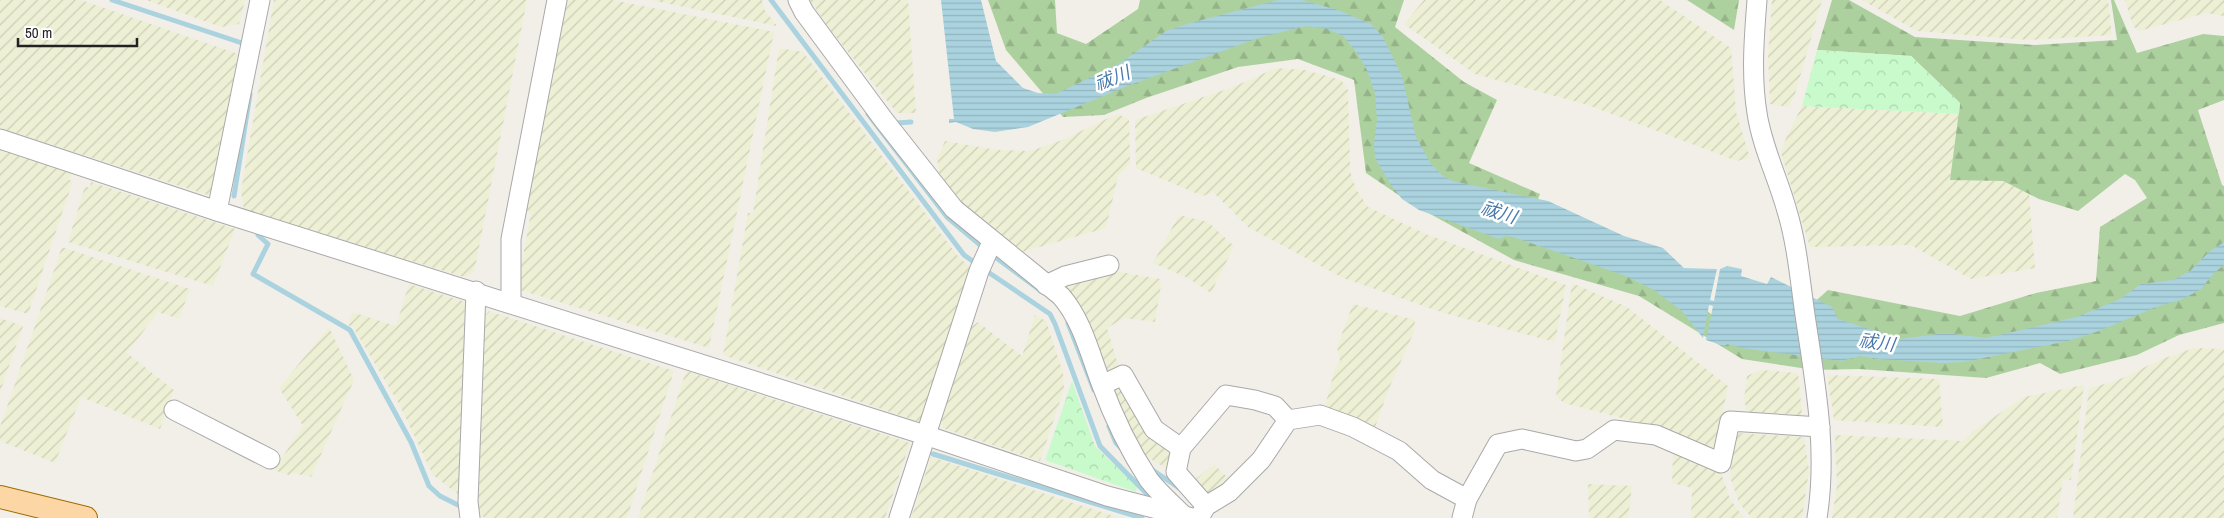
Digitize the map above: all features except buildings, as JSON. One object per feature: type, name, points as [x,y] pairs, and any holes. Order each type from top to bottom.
[{"type":"main road","points":[[0,497],[86,518]]},
{"type":"street","points":[[217,211],[260,0]]},
{"type":"street","points":[[511,302],[511,239],[557,0]]},
{"type":"street","points":[[798,0],[804,12],[883,119],[954,209],[990,245],[1061,296],[1074,315],[1102,385],[1147,476],[1196,515]]},
{"type":"street","points":[[1757,0],[1754,71],[1757,115],[1788,211],[1814,370],[1820,427],[1822,476],[1817,518]]},
{"type":"street","points":[[0,139],[217,211],[511,302],[925,435],[1107,496],[1196,515],[1229,492],[1262,460],[1288,420],[1320,415],[1353,427],[1399,451],[1432,480],[1467,499]]},
{"type":"street","points":[[899,518],[979,271],[990,245]]},
{"type":"street","points":[[1046,285],[1065,276],[1109,265]]},
{"type":"street","points":[[470,518],[468,502],[476,291]]},
{"type":"street","points":[[1102,385],[1123,375],[1154,429],[1181,448]]},
{"type":"street","points":[[1196,515],[1176,472],[1181,448],[1226,395],[1275,406],[1288,420]]},
{"type":"street","points":[[174,410],[270,459]]},
{"type":"street","points":[[1462,518],[1467,499],[1498,444],[1522,439],[1576,451],[1587,448],[1614,430],[1656,435],[1721,463],[1730,421],[1820,427]]},
{"type":"green space","points":[[0,0],[81,0],[238,54],[211,196],[0,128]]},
{"type":"green space","points":[[146,0],[245,0],[239,24],[221,27]]},
{"type":"green space","points":[[274,0],[527,0],[474,273],[464,277],[244,210],[241,191]]},
{"type":"green space","points":[[565,0],[612,0],[774,32],[709,348],[517,289],[531,213],[524,209]]},
{"type":"green space","points":[[650,0],[762,0],[764,9],[777,26]]},
{"type":"green space","points":[[810,0],[908,0],[916,113],[897,113],[828,27]]},
{"type":"green space","points":[[988,0],[1055,0],[1057,33],[1086,44],[1138,9],[1140,0],[1404,0],[1395,27],[1464,82],[1497,100],[1469,163],[1540,194],[1524,237],[1693,297],[1738,340],[1776,336],[1828,290],[1960,316],[2036,293],[2096,281],[2100,227],[2147,198],[2135,180],[2125,174],[2078,211],[2039,199],[2003,181],[1950,180],[1960,103],[1911,56],[1817,50],[1832,0],[1849,0],[1915,37],[2035,45],[2117,40],[2111,0],[2114,0],[2137,53],[2203,34],[2224,36],[2224,100],[2198,110],[2222,185],[2224,186],[2224,323],[2179,335],[2137,355],[2060,374],[2040,363],[1986,378],[1859,369],[1814,370],[1742,359],[1639,296],[1514,260],[1412,204],[1366,173],[1354,80],[1298,59],[1238,67],[1146,98],[1104,115],[1063,117],[1006,50]]},
{"type":"green space","points":[[1424,0],[1660,0],[1731,48],[1736,112],[1750,158],[1737,161],[1588,105],[1475,74],[1404,24]]},
{"type":"green space","points":[[1687,0],[1739,0],[1734,30]]},
{"type":"green space","points":[[1772,0],[1822,0],[1795,94],[1789,107],[1770,104],[1768,55]]},
{"type":"green space","points":[[1862,0],[2108,0],[2112,35],[2028,40],[1917,31]]},
{"type":"green space","points":[[2125,0],[2224,0],[2224,16],[2206,13],[2139,31],[2133,26]]},
{"type":"green space","points":[[779,48],[803,52],[957,255],[970,267],[920,422],[723,355],[748,213],[753,213]]},
{"type":"green space","points":[[1817,50],[1911,56],[1960,103],[1959,114],[1802,106]]},
{"type":"green space","points":[[1276,68],[1305,70],[1341,80],[1348,90],[1350,171],[1356,189],[1368,207],[1426,234],[1566,285],[1555,342],[1444,313],[1343,278],[1248,227],[1213,192],[1203,196],[1136,168],[1135,120],[1233,87]]},
{"type":"green space","points":[[1802,106],[1959,114],[1950,180],[2003,181],[2029,194],[2035,268],[1971,279],[1911,245],[1810,247],[1781,153],[1786,138]]},
{"type":"green space","points":[[1117,114],[1129,119],[1130,164],[1118,176],[1106,228],[1022,252],[990,231],[991,225],[959,200],[939,173],[937,158],[945,141],[998,150],[1031,151],[1062,140]]},
{"type":"green space","points":[[0,150],[72,172],[69,180],[73,181],[28,314],[0,306]]},
{"type":"green space","points":[[91,182],[235,229],[213,286],[68,242],[85,186],[90,188]]},
{"type":"green space","points":[[1179,215],[1208,222],[1234,246],[1211,293],[1188,278],[1153,263]]},
{"type":"green space","points":[[62,247],[190,289],[179,319],[158,312],[127,353],[174,390],[160,429],[81,397],[55,463],[0,441],[0,427]]},
{"type":"green space","points":[[1101,272],[1121,272],[1160,279],[1161,285],[1155,322],[1124,318],[1107,328],[1119,368],[1105,376],[1068,286]]},
{"type":"green space","points":[[1572,283],[1627,307],[1728,386],[1716,446],[1709,450],[1645,424],[1564,403],[1556,396]]},
{"type":"green space","points":[[409,284],[465,302],[459,495],[433,475],[399,404],[353,327],[348,325],[352,312],[396,326]]},
{"type":"green space","points":[[1353,304],[1415,320],[1414,332],[1390,386],[1374,430],[1324,410],[1335,368],[1340,361],[1337,347]]},
{"type":"green space","points":[[489,311],[674,371],[627,518],[485,518],[473,509],[484,317]]},
{"type":"green space","points":[[1035,315],[1046,321],[1063,373],[1064,389],[1040,461],[942,428],[942,416],[971,327],[978,322],[1022,356]]},
{"type":"green space","points":[[0,318],[23,326],[0,392]]},
{"type":"green space","points":[[329,327],[354,380],[311,477],[293,473],[289,475],[274,470],[303,426],[279,388]]},
{"type":"green space","points":[[2194,348],[2224,349],[2224,518],[2073,518],[2089,388],[2116,381],[2162,359]]},
{"type":"green space","points":[[1761,370],[1798,373],[1802,415],[1747,412],[1744,399],[1747,376]]},
{"type":"green space","points":[[686,371],[910,443],[885,518],[638,518]]},
{"type":"green space","points":[[1827,375],[1939,379],[1943,427],[1834,420]]},
{"type":"green space","points":[[1072,381],[1095,446],[1137,486],[1136,492],[1045,460]]},
{"type":"green space","points":[[2084,385],[2071,480],[2063,479],[2057,518],[1832,518],[1837,485],[1835,435],[1963,441],[1973,431],[2024,397]]},
{"type":"green space","points":[[1122,386],[1175,449],[1167,469],[1146,456],[1136,440],[1113,389]]},
{"type":"green space","points":[[1735,433],[1804,437],[1809,470],[1802,518],[1752,518],[1739,503],[1730,477]]},
{"type":"green space","points":[[1673,450],[1719,468],[1730,499],[1744,518],[1691,518],[1692,488],[1672,483]]},
{"type":"green space","points":[[931,457],[1120,518],[911,518]]},
{"type":"green space","points":[[1214,464],[1231,481],[1204,499],[1190,484]]},
{"type":"green space","points":[[1588,484],[1632,486],[1628,518],[1589,518]]},
{"type":"water","name":"祓川","points":[[941,0],[981,0],[996,61],[1023,88],[1038,93],[1056,94],[1120,63],[1166,31],[1190,23],[1278,0],[1301,0],[1338,10],[1371,24],[1383,37],[1402,76],[1416,137],[1431,164],[1442,175],[1452,181],[1548,201],[1624,236],[1663,248],[1684,268],[1717,269],[1710,300],[1714,301],[1720,269],[1727,266],[1742,269],[1741,276],[1767,284],[1771,277],[1832,307],[1838,319],[1901,339],[1945,333],[1986,338],[2077,317],[2120,299],[2141,284],[2173,280],[2190,271],[2209,252],[2224,242],[2224,265],[2214,273],[2201,289],[2183,299],[2156,307],[2099,331],[2068,341],[1964,362],[1942,363],[1860,356],[1841,361],[1741,348],[1728,344],[1724,346],[1706,340],[1713,306],[1709,305],[1703,338],[1682,311],[1654,290],[1626,276],[1513,237],[1505,236],[1499,239],[1419,210],[1402,199],[1375,158],[1374,144],[1377,120],[1375,93],[1367,70],[1357,53],[1343,36],[1327,29],[1306,26],[1258,38],[1130,85],[1028,127],[995,132],[973,129],[956,122],[949,123],[949,119],[954,119]]},
{"type":"waterway","points":[[112,0],[242,43]]},
{"type":"waterway","points":[[771,0],[964,255],[978,265]]},
{"type":"waterway","points":[[234,196],[250,94]]},
{"type":"waterway","points":[[868,114],[947,217],[985,249]]},
{"type":"waterway","points":[[897,123],[911,122]]},
{"type":"waterway","points":[[258,235],[268,244],[253,274],[350,330],[411,442],[429,486],[440,496],[460,506]]},
{"type":"waterway","points":[[991,254],[1041,291]]},
{"type":"waterway","points":[[985,270],[1050,314],[1100,446],[1147,494]]},
{"type":"waterway","points":[[1068,323],[1094,390]]},
{"type":"waterway","points":[[1109,426],[1116,443],[1121,448]]},
{"type":"waterway","points":[[933,454],[1142,518]]},
{"type":"waterway","points":[[1151,469],[1179,488]]}]
